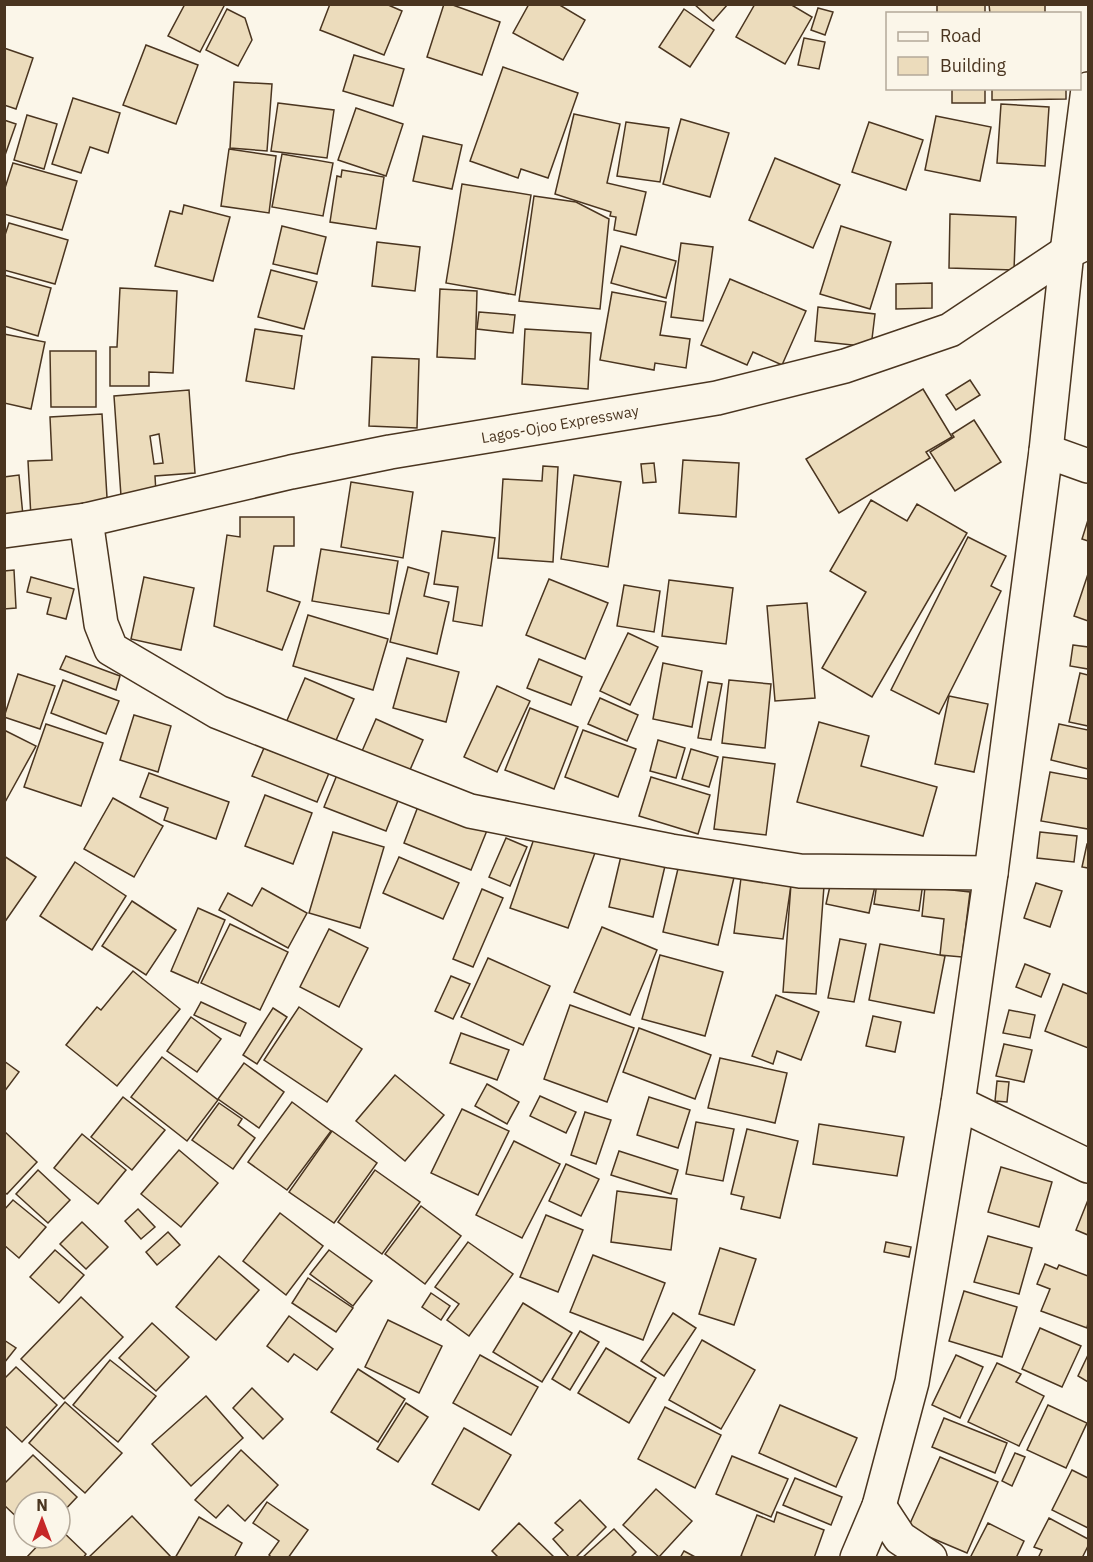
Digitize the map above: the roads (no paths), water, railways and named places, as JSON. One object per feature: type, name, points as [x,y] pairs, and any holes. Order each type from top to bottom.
[{"type":"street","points":[[857,1557],[879,1506],[912,1382],[958,1103],[991,873],[1046,451],[1078,247],[1089,89]]},
{"type":"street","name":"Lagos-Ojoo Expressway","points":[[4,531],[86,520],[291,472],[390,452],[717,398],[845,366],[950,330],[1078,247]]},
{"type":"street","points":[[1046,451],[1089,466]]},
{"type":"street","points":[[86,520],[101,624],[111,649],[218,712],[470,811],[671,851],[800,871],[991,873]]},
{"type":"street","points":[[958,1103],[1089,1166]]},
{"type":"street","points":[[879,1506],[900,1538],[930,1557]]}]
